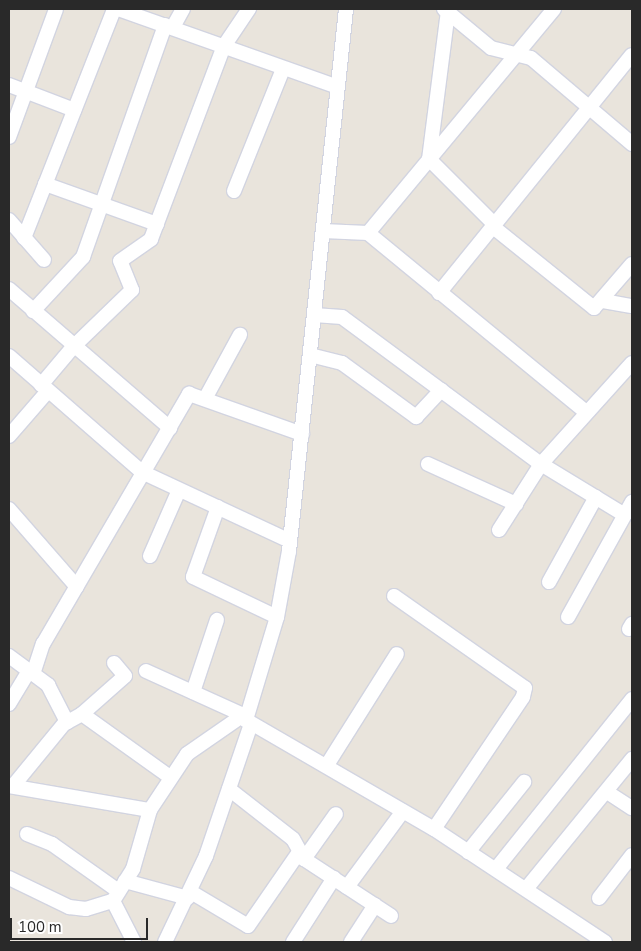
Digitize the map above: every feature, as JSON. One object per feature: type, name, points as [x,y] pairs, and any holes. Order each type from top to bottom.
[{"type":"street","points":[[9,137],[56,9]]},
{"type":"street","points":[[24,238],[114,9]]},
{"type":"street","points":[[118,9],[338,87]]},
{"type":"street","points":[[33,311],[80,264],[169,26],[183,9]]},
{"type":"street","points":[[9,436],[74,346],[132,290],[120,261],[148,243],[157,224],[224,46],[249,9]]},
{"type":"street","points":[[165,942],[189,895],[229,789],[247,717],[277,617],[290,541],[346,9]]},
{"type":"street","points":[[368,233],[553,9]]},
{"type":"street","points":[[446,10],[492,48],[531,58],[632,144]]},
{"type":"street","points":[[429,159],[446,10]]},
{"type":"street","points":[[439,293],[632,55]]},
{"type":"street","points":[[234,191],[283,69]]},
{"type":"street","points":[[9,85],[74,110]]},
{"type":"street","points":[[429,159],[493,225],[592,307],[603,301],[632,264]]},
{"type":"street","points":[[45,184],[157,224]]},
{"type":"street","points":[[9,220],[44,260]]},
{"type":"street","points":[[323,232],[368,233],[586,412]]},
{"type":"street","points":[[9,289],[170,428]]},
{"type":"street","points":[[603,301],[632,306]]},
{"type":"street","points":[[314,315],[342,316],[542,464],[625,515]]},
{"type":"street","points":[[206,397],[240,334]]},
{"type":"street","points":[[310,355],[342,363],[416,418],[441,390]]},
{"type":"street","points":[[9,356],[145,474],[290,541]]},
{"type":"street","points":[[500,530],[542,464],[586,412],[630,370]]},
{"type":"street","points":[[10,700],[30,673],[40,650],[145,474],[189,394],[206,397],[302,434]]},
{"type":"street","points":[[428,464],[516,504]]},
{"type":"street","points":[[150,556],[179,490]]},
{"type":"street","points":[[549,582],[596,497]]},
{"type":"street","points":[[568,617],[632,502]]},
{"type":"street","points":[[218,507],[193,577],[277,617]]},
{"type":"street","points":[[9,509],[76,587]]},
{"type":"street","points":[[394,596],[525,688],[523,697],[434,829]]},
{"type":"street","points":[[193,692],[217,620]]},
{"type":"street","points":[[327,765],[397,654]]},
{"type":"street","points":[[9,656],[53,691],[67,722]]},
{"type":"street","points":[[11,786],[67,722],[82,714],[125,676],[114,663]]},
{"type":"street","points":[[146,671],[247,717],[434,829],[604,942]]},
{"type":"street","points":[[496,869],[632,699]]},
{"type":"street","points":[[82,714],[170,777]]},
{"type":"street","points":[[9,878],[69,907],[86,909],[118,891],[136,860],[150,810],[170,777],[195,746],[247,717]]},
{"type":"street","points":[[526,889],[632,759]]},
{"type":"street","points":[[468,852],[524,782]]},
{"type":"street","points":[[11,786],[150,810]]},
{"type":"street","points":[[229,789],[283,829],[302,856],[391,916]]},
{"type":"street","points":[[607,792],[632,808]]},
{"type":"street","points":[[347,887],[403,811]]},
{"type":"street","points":[[28,834],[52,844],[118,891],[189,895],[248,926],[336,814]]},
{"type":"street","points":[[599,898],[632,855]]},
{"type":"street","points":[[293,942],[334,878]]},
{"type":"street","points":[[118,891],[134,942]]},
{"type":"street","points":[[351,942],[375,905]]}]
